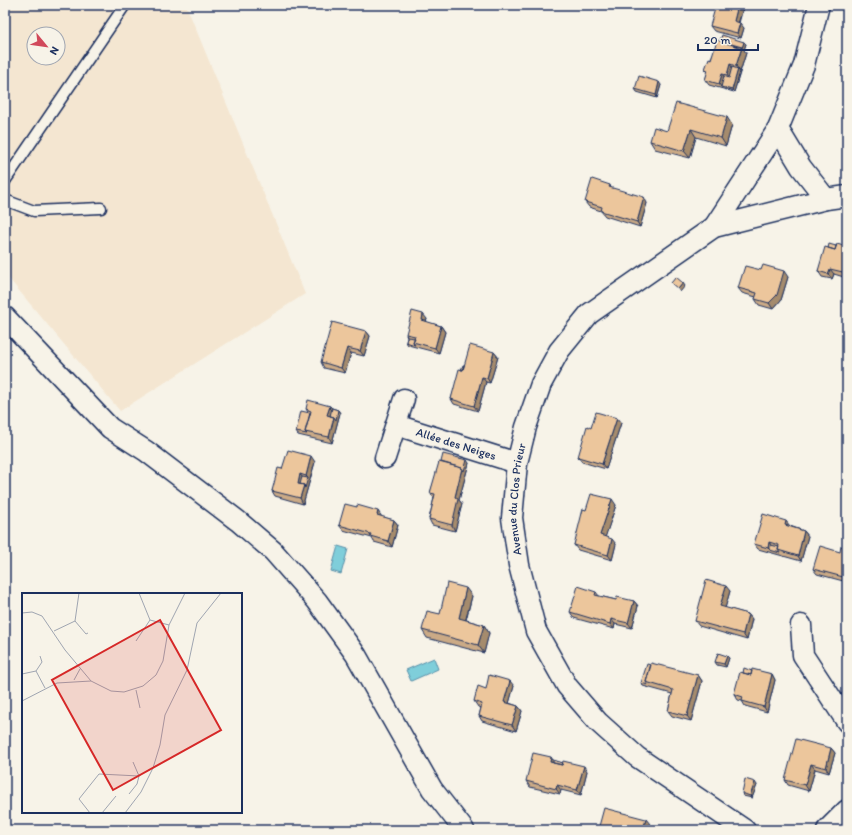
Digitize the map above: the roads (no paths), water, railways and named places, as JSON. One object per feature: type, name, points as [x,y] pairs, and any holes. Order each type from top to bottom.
[{"type":"street","name":"Avenue du Clos Prieur","points":[[714,227],[778,129],[804,64],[819,5]]},
{"type":"street","points":[[778,129],[801,167],[826,199]]},
{"type":"street","name":"Avenue du Clos Prieur","points":[[745,830],[637,757],[598,722],[567,686],[536,631],[519,565],[512,518],[517,463],[526,426],[541,384],[559,351],[588,314],[714,227],[826,199],[847,196]]},
{"type":"street","points":[[5,317],[110,428],[146,451],[238,521],[273,551],[317,601],[356,655],[432,789],[464,830]]},
{"type":"street","points":[[385,458],[404,399]]},
{"type":"street","name":"Allée des Neiges","points":[[396,425],[517,463]]},
{"type":"street","points":[[801,625],[803,656],[847,722]]},
{"type":"street","points":[[827,830],[847,810]]},
{"type":"lane","points":[[5,181],[125,5]]},
{"type":"lane","points":[[5,200],[34,211],[101,208]]},
{"type":"water","points":[[338,546],[348,549],[341,574],[331,571]]},
{"type":"water","points":[[434,658],[438,669],[411,681],[406,670]]}]
